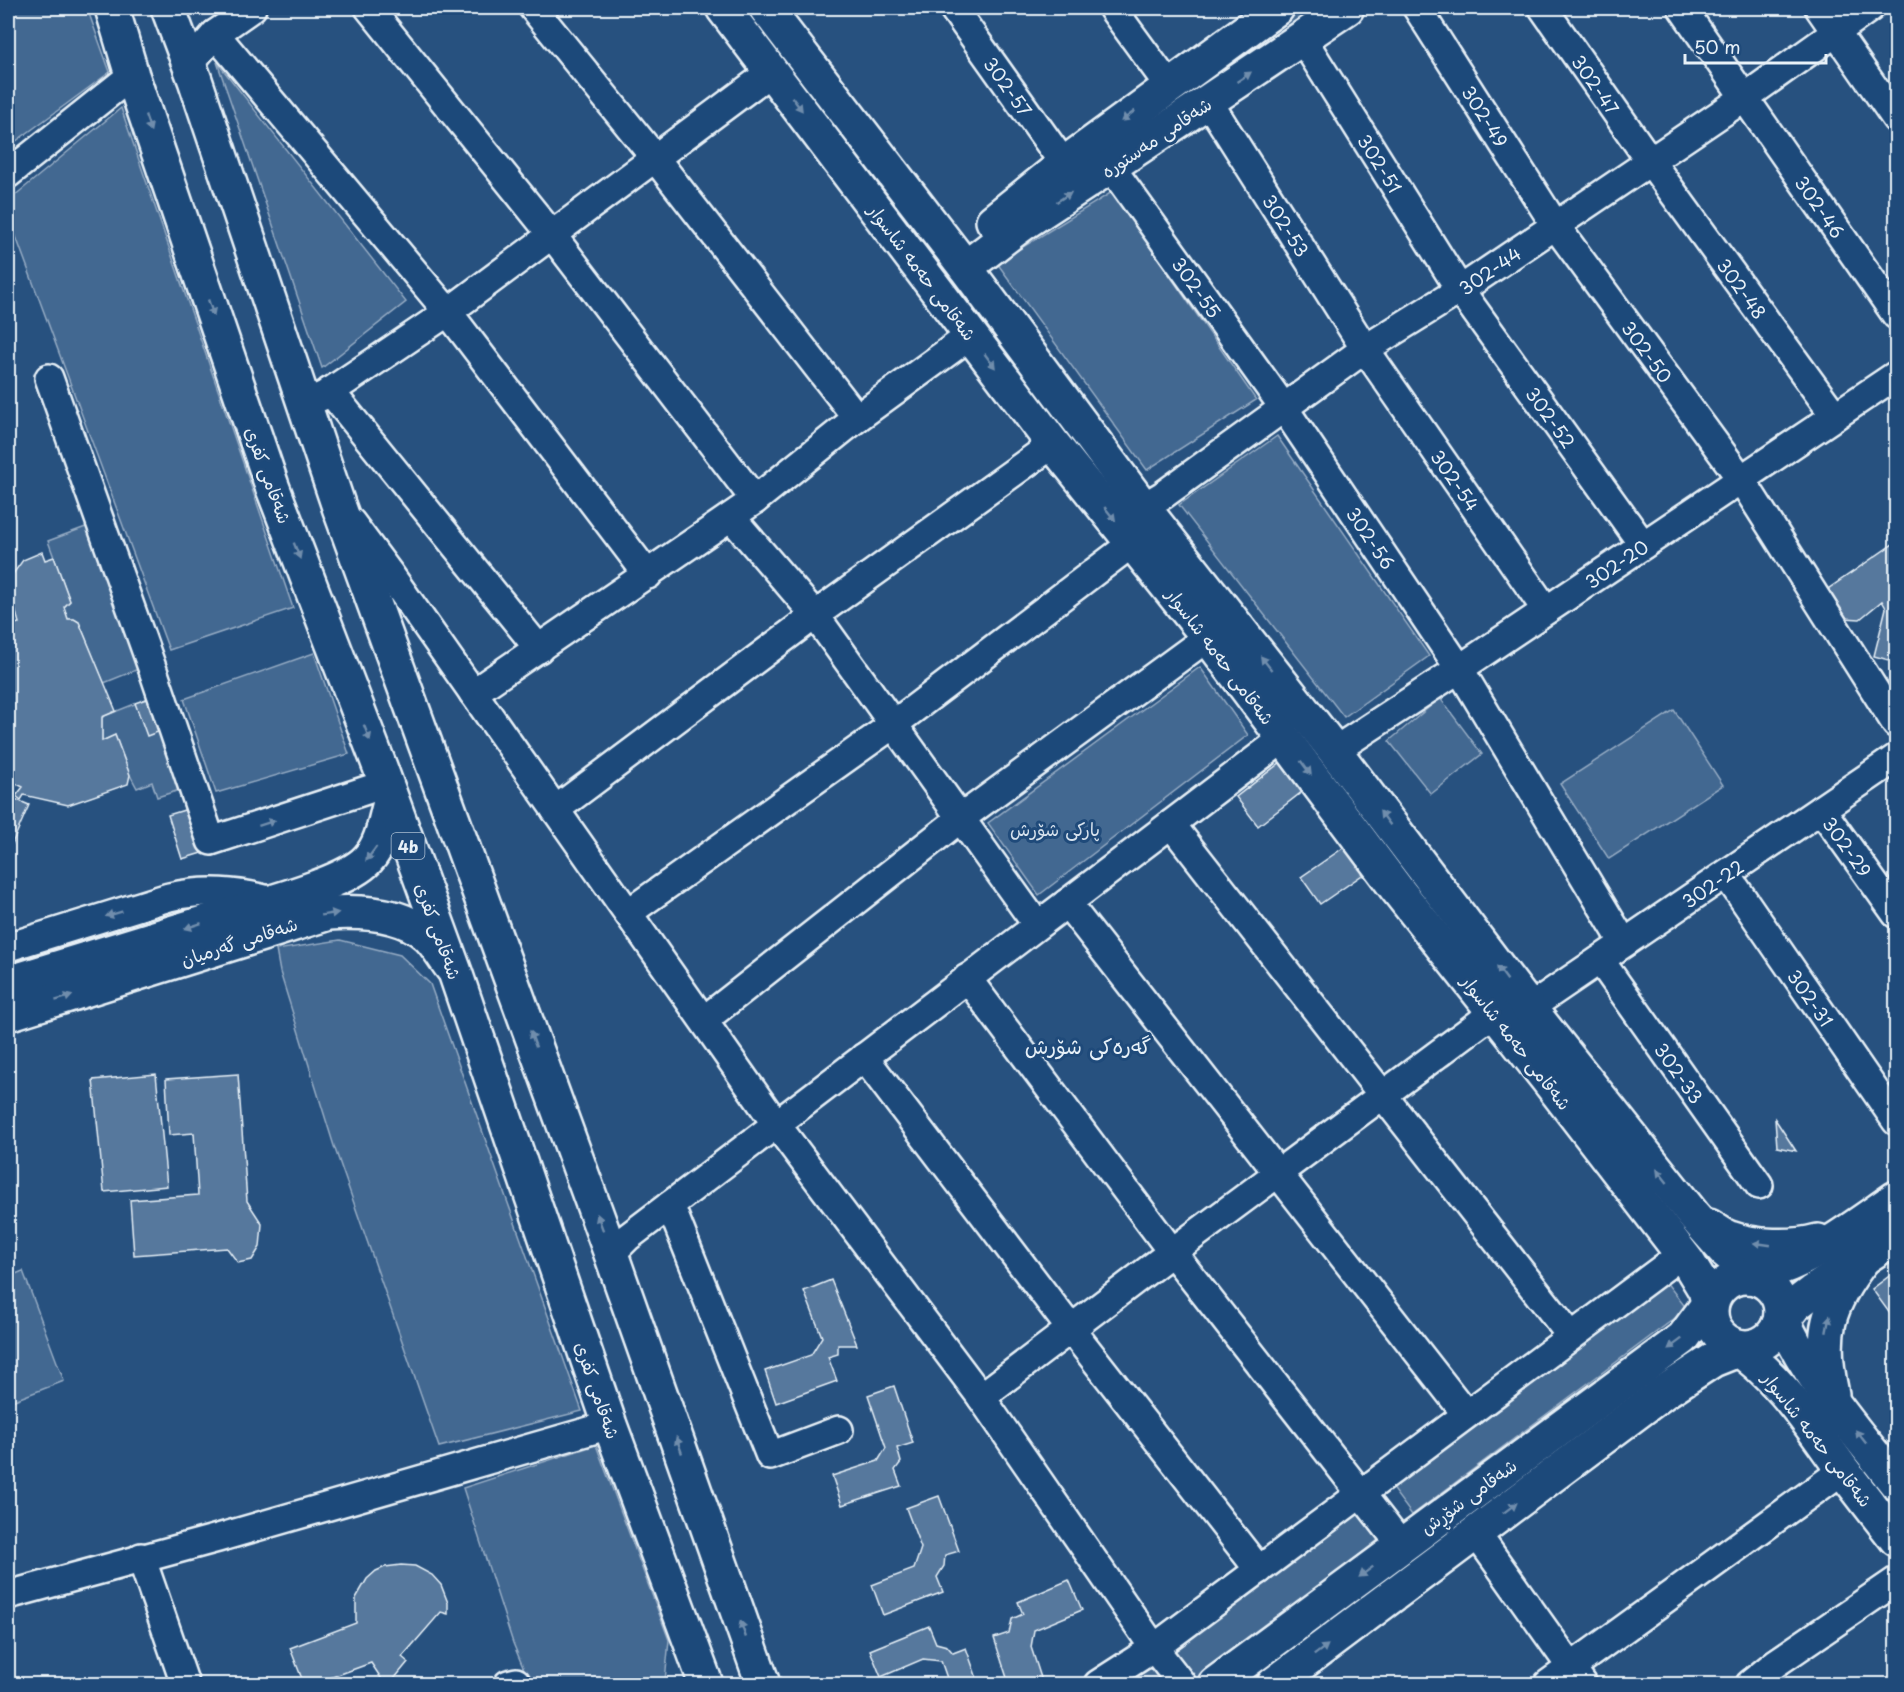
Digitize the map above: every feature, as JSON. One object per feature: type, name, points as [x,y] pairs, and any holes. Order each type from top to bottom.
[{"type":"main road","name":"شەقامی کفری","points":[[112,8],[132,75],[272,486],[455,972],[610,1425],[706,1684]]},
{"type":"main road","points":[[168,8],[317,397],[339,507],[611,1254],[763,1684]]},
{"type":"main road","name":"شەقامی حەمە شاسوار","points":[[723,8],[1053,444],[1208,637],[1396,888],[1491,1010],[1560,1070],[1725,1251],[1754,1277]]},
{"type":"main road","name":"شەقامی مەستورە","points":[[1019,214],[1111,167],[1347,8]]},
{"type":"main road","name":"شەقامی حەمە شاسوار","points":[[770,9],[1143,507],[1334,751],[1529,1008],[1560,1070],[1698,1277],[1710,1304]]},
{"type":"main road","name":"شەقامی مەستورە","points":[[959,260],[982,256],[1064,164],[1272,9]]},
{"type":"main road","name":"شەقامی گەرمیان","points":[[8,983],[273,901],[345,875],[368,860],[381,837],[385,783]]},
{"type":"main road","name":"شەقامی گەرمیان","points":[[8,1014],[329,914],[350,912],[368,913],[403,921],[426,935],[455,972]]},
{"type":"main road","points":[[1880,1248],[1795,1305],[1781,1320],[1773,1335],[1754,1347],[1738,1347],[1723,1340],[1711,1321],[1710,1304],[1718,1290],[1727,1282],[1737,1278],[1754,1277],[1780,1268],[1851,1229],[1896,1198]]},
{"type":"main road","points":[[1694,1216],[1729,1238],[1766,1245],[1802,1246],[1851,1229]]},
{"type":"main road","points":[[1851,1229],[1880,1248]]},
{"type":"main road","points":[[1834,1402],[1826,1367],[1828,1323],[1837,1295],[1846,1281],[1880,1248]]},
{"type":"main road","points":[[1754,1277],[1776,1294],[1780,1304],[1781,1320]]},
{"type":"main road","name":"شەقامی شۆڕش","points":[[1215,1684],[1683,1338],[1710,1304]]},
{"type":"main road","name":"شەقامی حەمە شاسوار","points":[[1781,1320],[1792,1342],[1834,1402],[1896,1483]]},
{"type":"main road","name":"شەقامی حەمە شاسوار","points":[[1738,1347],[1766,1371],[1825,1444],[1896,1539]]},
{"type":"main road","name":"شەقامی شۆڕش","points":[[1274,1684],[1664,1392],[1713,1360],[1738,1347]]},
{"type":"main road","points":[[1646,1365],[1664,1392]]},
{"type":"street","points":[[369,8],[552,235],[755,500]]},
{"type":"street","points":[[533,8],[655,158],[857,418]]},
{"type":"street","name":"302-57","points":[[953,8],[1064,164]]},
{"type":"street","points":[[1112,8],[1169,86]]},
{"type":"street","name":"302-49","points":[[1417,8],[1555,225]]},
{"type":"street","name":"302-47","points":[[1544,8],[1650,160]]},
{"type":"street","name":"302-46","points":[[1682,8],[1896,315]]},
{"type":"street","points":[[1819,8],[1896,119]]},
{"type":"street","name":"302-44","points":[[1143,507],[1365,350],[1460,290],[1744,98],[1870,8]]},
{"type":"street","points":[[188,65],[233,17],[448,312],[648,575]]},
{"type":"street","name":"302-51","points":[[1302,38],[1460,290]]},
{"type":"street","points":[[539,649],[317,397],[448,312],[772,71]]},
{"type":"street","points":[[8,174],[132,75]]},
{"type":"street","name":"302-53","points":[[1208,101],[1365,350]]},
{"type":"street","name":"302-48","points":[[1650,160],[1835,416]]},
{"type":"street","name":"302-55","points":[[1111,167],[1284,408]]},
{"type":"street","name":"302-50","points":[[1555,225],[1741,479],[1896,724]]},
{"type":"street","name":"302-52","points":[[1460,290],[1643,545]]},
{"type":"street","points":[[473,693],[755,500],[857,418],[960,343],[969,334]]},
{"type":"street","name":"302-54","points":[[1365,350],[1546,610]]},
{"type":"street","name":"302-20","points":[[1334,751],[1896,375]]},
{"type":"street","points":[[49,378],[208,832],[385,783]]},
{"type":"street","name":"302-56","points":[[1284,408],[1460,668],[1624,943]]},
{"type":"street","points":[[555,810],[815,615],[1053,444]]},
{"type":"street","points":[[339,507],[389,573],[776,1124],[981,1397],[1154,1648],[1182,1684]]},
{"type":"street","points":[[731,517],[815,615],[1037,925]]},
{"type":"street","points":[[628,914],[894,724],[1122,551],[1131,541]]},
{"type":"street","points":[[704,1020],[961,818],[1208,637]]},
{"type":"street","points":[[611,1254],[628,1237],[670,1204],[1284,738]]},
{"type":"street","name":"302-22","points":[[1529,1008],[1896,758]]},
{"type":"street","name":"302-29","points":[[1821,809],[1896,914]]},
{"type":"street","points":[[1171,824],[1571,1336]]},
{"type":"street","name":"302-31","points":[[1726,874],[1896,1120]]},
{"type":"street","points":[[8,947],[169,897],[189,893],[232,892],[273,901]]},
{"type":"street","points":[[1067,903],[1466,1414]]},
{"type":"street","name":"302-33","points":[[1600,960],[1759,1185]]},
{"type":"street","points":[[967,978],[1172,1252],[1401,1545]]},
{"type":"street","points":[[981,1397],[1382,1094],[1481,1022],[1491,1010]]},
{"type":"street","points":[[864,1057],[1070,1328],[1259,1570]]},
{"type":"street","points":[[670,1204],[770,1456],[839,1430]]},
{"type":"street","points":[[1098,1684],[1154,1648],[1682,1254]]},
{"type":"street","points":[[8,1595],[141,1557],[218,1538],[610,1425]]},
{"type":"street","points":[[1548,1684],[1577,1676],[1843,1470]]},
{"type":"street","points":[[1476,1533],[1577,1676]]},
{"type":"street","points":[[141,1557],[185,1684]]},
{"type":"street","points":[[1750,1684],[1776,1663],[1896,1581]]},
{"type":"street","points":[[508,1684],[516,1682],[516,1684]]},
{"type":"green space","points":[[8,8],[87,8],[110,72],[8,147]]},
{"type":"green space","points":[[1291,8],[1324,8],[1079,177]]},
{"type":"green space","points":[[217,62],[406,302],[322,368]]},
{"type":"green space","points":[[121,108],[293,608],[169,650],[8,215],[8,201]]},
{"type":"green space","points":[[1112,192],[1256,400],[1147,470],[997,263]]},
{"type":"green space","points":[[1277,436],[1429,656],[1344,717],[1179,505]]},
{"type":"green space","points":[[91,525],[141,668],[104,683],[79,622],[68,619],[64,607],[70,601],[48,541]]},
{"type":"green space","points":[[314,653],[349,754],[216,793],[184,699]]},
{"type":"green space","name":"پارکی شۆرش","points":[[1200,667],[1248,735],[1039,895],[988,823]]},
{"type":"green space","points":[[152,697],[183,789],[157,797],[152,782],[137,788],[115,735],[102,741],[102,717]]},
{"type":"green space","points":[[1440,698],[1482,754],[1431,794],[1389,741]]},
{"type":"green space","points":[[1674,710],[1723,785],[1609,859],[1560,784]]},
{"type":"green space","points":[[340,940],[400,955],[430,984],[582,1411],[439,1447],[334,1146],[280,972],[276,950]]},
{"type":"green space","points":[[23,1271],[64,1381],[12,1401],[8,1390],[8,1277]]},
{"type":"green space","points":[[1662,1277],[1687,1309],[1412,1515],[1388,1483]]},
{"type":"green space","points":[[596,1445],[669,1640],[666,1684],[530,1684],[513,1643],[463,1488]]},
{"type":"green space","points":[[1356,1508],[1378,1540],[1198,1683],[1172,1649]]},
{"type":"green space","points":[[1153,1661],[1171,1684],[1120,1684]]},
{"type":"building","points":[[1896,542],[1896,662],[1874,656],[1886,608],[1882,601],[1860,619],[1844,618],[1825,591]]},
{"type":"building","points":[[42,552],[45,560],[54,557],[70,601],[64,607],[68,619],[79,622],[116,711],[102,717],[102,741],[115,735],[130,775],[128,784],[68,805],[24,795],[21,800],[16,796],[23,787],[17,784],[14,789],[8,786],[8,626],[19,623],[8,584],[8,576],[13,574],[23,560]]},
{"type":"building","points":[[149,698],[160,731],[147,736],[135,703]]},
{"type":"building","points":[[1281,762],[1303,791],[1258,826],[1236,797]]},
{"type":"building","points":[[8,796],[29,805],[8,853]]},
{"type":"building","points":[[191,808],[205,852],[182,859],[168,815]]},
{"type":"building","points":[[1346,846],[1365,873],[1320,904],[1301,877]]},
{"type":"building","points":[[156,1074],[167,1186],[104,1192],[93,1080]]},
{"type":"building","points":[[238,1074],[247,1201],[262,1224],[260,1247],[252,1260],[238,1263],[227,1248],[134,1255],[130,1200],[198,1195],[194,1133],[169,1135],[166,1079]]},
{"type":"building","points":[[1775,1119],[1796,1151],[1777,1147]]},
{"type":"building","points":[[1896,1271],[1896,1322],[1872,1289]]},
{"type":"building","points":[[831,1280],[857,1345],[838,1345],[838,1354],[828,1357],[837,1381],[776,1403],[765,1371],[811,1355],[822,1337],[804,1291]]},
{"type":"building","points":[[894,1386],[913,1443],[897,1448],[901,1462],[895,1470],[901,1486],[842,1505],[832,1476],[878,1461],[886,1448],[868,1395]]},
{"type":"building","points":[[939,1496],[959,1551],[945,1555],[944,1566],[937,1577],[943,1592],[883,1615],[872,1585],[914,1569],[921,1548],[906,1508]]},
{"type":"building","points":[[415,1566],[432,1575],[441,1585],[448,1603],[448,1614],[441,1612],[402,1657],[408,1662],[390,1684],[385,1679],[383,1681],[371,1663],[313,1684],[304,1684],[290,1648],[356,1623],[356,1598],[367,1579],[385,1567]]},
{"type":"building","points":[[1069,1580],[1082,1610],[1034,1630],[1031,1647],[1043,1684],[1009,1684],[994,1638],[1009,1633],[1012,1619],[1023,1614],[1018,1602]]},
{"type":"building","points":[[929,1626],[936,1643],[947,1646],[953,1653],[966,1648],[979,1684],[949,1684],[941,1661],[923,1659],[881,1677],[870,1650]]},
{"type":"district","name":"گەرەکی شۆرش","points":[[1088,1045]]}]
